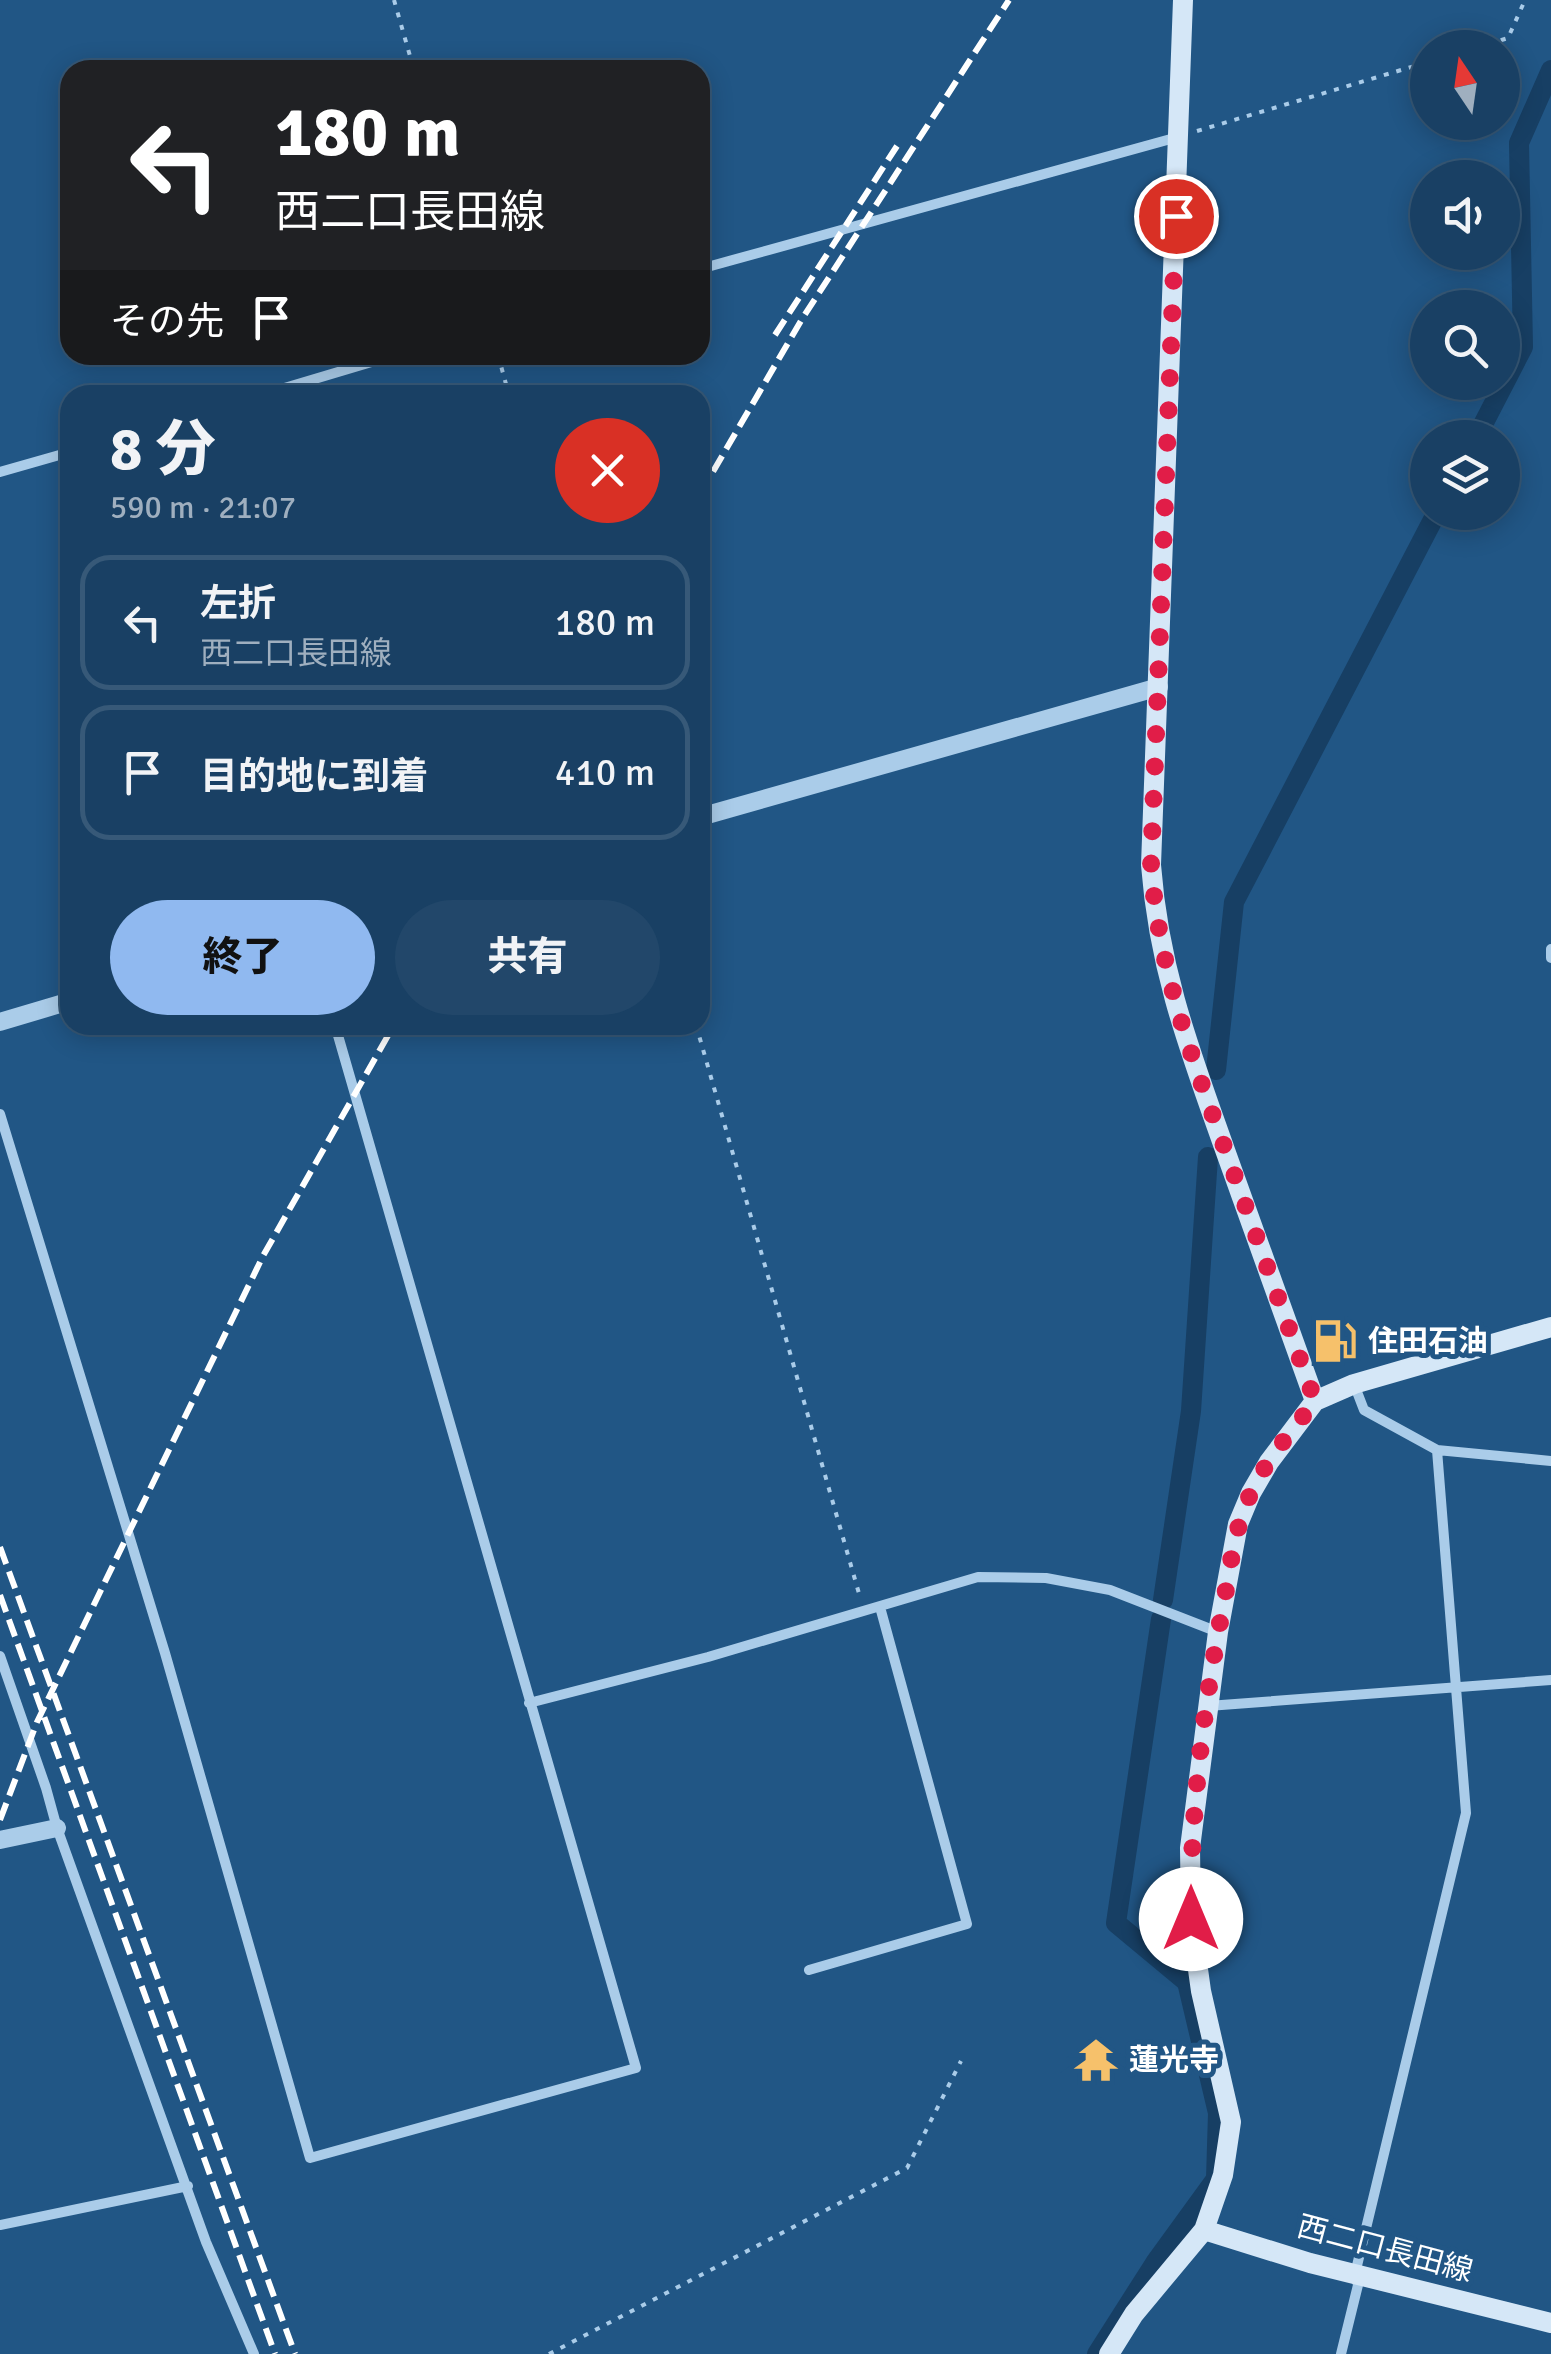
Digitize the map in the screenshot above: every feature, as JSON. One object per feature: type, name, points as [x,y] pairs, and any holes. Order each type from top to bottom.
[{"type":"main road","points":[[1182,0],[1151,865],[1159,942],[1179,1020],[1315,1401]]},
{"type":"main road","points":[[1110,2354],[1144,2301],[1204,2230],[1223,2175],[1231,2122],[1201,1991],[1191,1919],[1190,1848],[1218,1632],[1238,1524],[1250,1493],[1315,1401],[1354,1384],[1551,1328]]},
{"type":"main road","name":"西二口長田線","points":[[1204,2230],[1355,2274],[1551,2323]]},
{"type":"street","points":[[710,266],[1178,137]]},
{"type":"street","points":[[294,385],[361,365]]},
{"type":"street","points":[[0,472],[60,455]]},
{"type":"street","points":[[710,814],[1159,688]]},
{"type":"street","points":[[1551,949],[1551,958]]},
{"type":"street","points":[[0,1022],[60,1004]]},
{"type":"street","points":[[0,1114],[166,1652],[310,2158],[636,2068],[339,1035]]},
{"type":"street","points":[[1354,1384],[1364,1410],[1436,1450],[1551,1461]]},
{"type":"street","points":[[1341,2354],[1358,2286],[1355,2274],[1466,1813],[1436,1450]]},
{"type":"street","points":[[529,1702],[864,1612],[978,1577],[1046,1578],[1110,1590],[1218,1632]]},
{"type":"street","points":[[809,1970],[967,1924],[880,1607]]},
{"type":"street","points":[[0,1656],[57,1828],[206,2242],[254,2354]]},
{"type":"street","points":[[1207,1706],[1551,1680]]},
{"type":"street","points":[[0,1840],[57,1828]]},
{"type":"street","points":[[0,2225],[188,2186]]},
{"type":"path","points":[[394,0],[411,60]]},
{"type":"path","points":[[1512,30],[1525,0]]},
{"type":"path","points":[[1178,137],[1410,67]]},
{"type":"path","points":[[699,1035],[864,1612]]},
{"type":"path","points":[[549,2354],[908,2168],[961,2061]]},
{"type":"waterway","points":[[1485,420],[1523,347],[1519,143],[1551,70]]},
{"type":"waterway","points":[[1216,1070],[1234,902],[1428,530]]},
{"type":"waterway","points":[[1163,1600],[1191,1411],[1208,1157]]},
{"type":"waterway","points":[[1097,2354],[1155,2263],[1216,2179],[1218,2113],[1187,1982],[1116,1923],[1161,1619]]},
{"type":"railway","points":[[710,477],[802,319],[1009,0]]},
{"type":"railway","points":[[775,335],[897,146]]},
{"type":"railway","points":[[0,1820],[37,1722],[263,1256],[388,1035]]},
{"type":"railway","points":[[0,1547],[295,2354]]},
{"type":"railway","points":[[0,1595],[275,2354]]},
{"type":"place","name":"住田石油","points":[[1335,1341]]},
{"type":"place","name":"蓮光寺","points":[[1096,2060]]},
{"type":"route","points":[[1176,216],[1151,865],[1154,906],[1179,1020],[1315,1401],[1269,1462],[1250,1493],[1238,1524],[1207,1706],[1190,1848],[1191,1919]]}]
